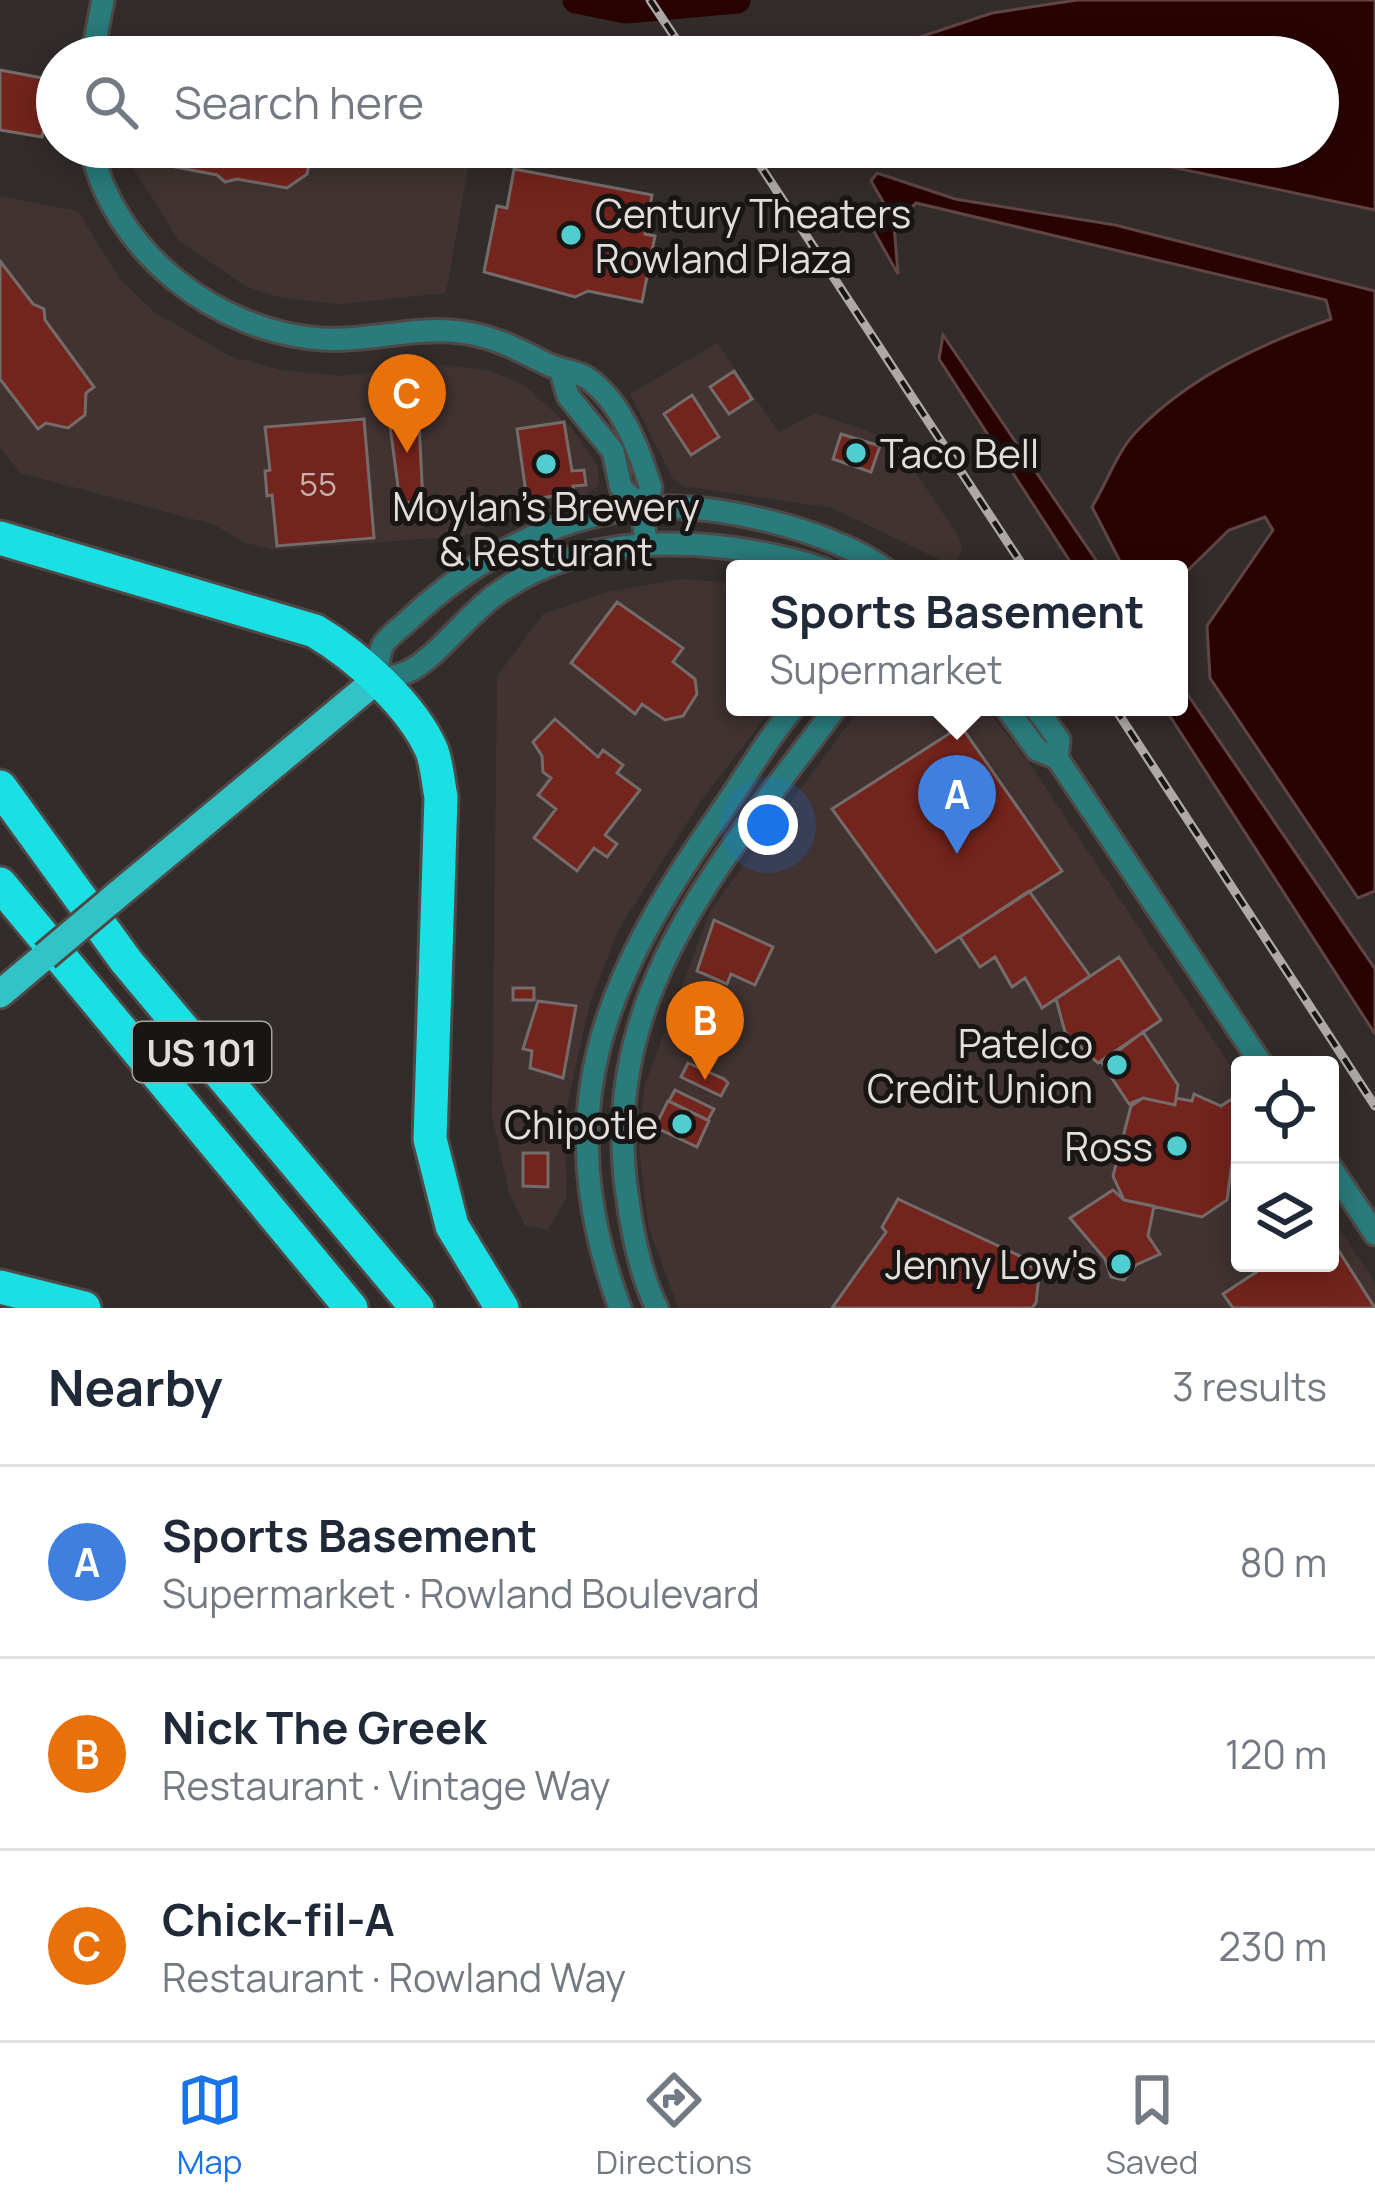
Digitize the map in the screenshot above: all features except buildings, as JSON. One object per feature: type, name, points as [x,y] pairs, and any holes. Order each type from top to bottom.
[{"type":"highway","points":[[0,538],[290,620],[322,635],[418,726],[434,754],[440,797],[430,1139],[452,1226],[502,1308]]},
{"type":"highway","name":"US 101","points":[[0,788],[126,962],[417,1308]]},
{"type":"highway","name":"US 101","points":[[0,884],[351,1308]]},
{"type":"highway","points":[[0,1287],[84,1308]]},
{"type":"main road","points":[[0,994],[375,681]]},
{"type":"street","points":[[97,36],[104,0]]},
{"type":"street","points":[[99,168],[116,213],[141,244],[186,289],[238,318],[326,340],[454,331],[503,341],[561,372],[586,376],[619,415],[651,488],[642,507],[646,544]]},
{"type":"street","points":[[764,560],[618,544],[547,565],[510,584],[464,618],[412,670],[375,681],[383,645],[454,580],[492,554],[540,535],[642,507],[775,523],[814,533],[867,560]]},
{"type":"street","points":[[322,635],[332,634],[354,647],[372,641],[432,582],[454,580]]},
{"type":"street","points":[[620,1308],[595,1230],[587,1141],[595,1054],[620,975],[664,892],[788,716]]},
{"type":"street","points":[[657,1308],[632,1232],[621,1155],[626,1074],[651,989],[693,901],[829,716]]},
{"type":"street","points":[[1012,716],[1037,750],[1058,758],[1256,1056]]},
{"type":"street","points":[[1042,716],[1059,740],[1058,758]]},
{"type":"street","points":[[620,975],[651,989]]},
{"type":"street","points":[[1339,1180],[1375,1234]]},
{"type":"shaded area","points":[[1077,0],[1375,0],[1375,210],[1176,168],[1339,168],[1339,36],[923,36],[992,13]]},
{"type":"shaded area","points":[[133,168],[468,168],[446,293],[341,304],[282,298],[247,287],[179,241]]},
{"type":"shaded area","points":[[877,173],[955,199],[1115,225],[1375,291],[1375,891],[1358,898],[1210,678],[1207,626],[1273,530],[1265,517],[1229,530],[1188,570],[1188,560],[1119,560],[1092,507],[1129,440],[1156,413],[1227,364],[1331,319],[1326,300],[916,203],[894,225],[898,274],[872,228],[885,205],[871,181]]},
{"type":"shaded area","points":[[0,196],[78,211],[120,279],[154,312],[230,356],[281,370],[341,376],[439,364],[491,371],[524,385],[572,428],[598,467],[599,485],[581,499],[516,513],[464,536],[274,550],[242,542],[215,525],[20,473],[0,447]]},
{"type":"shaded area","points":[[943,335],[1096,560],[1069,560],[939,359]]},
{"type":"shaded area","points":[[717,343],[779,432],[815,413],[894,440],[959,537],[958,560],[940,560],[832,508],[683,486],[673,479],[630,394]]},
{"type":"shaded area","points":[[682,579],[726,582],[726,716],[766,716],[701,801],[619,929],[590,1003],[564,1119],[567,1197],[548,1230],[525,1225],[509,1194],[492,1116],[497,676],[543,614],[607,592]]},
{"type":"shaded area","points":[[1188,695],[1375,969],[1375,1034],[1170,716],[1188,716]]},
{"type":"shaded area","points":[[854,716],[992,716],[1030,764],[1231,1066],[1231,1272],[1339,1272],[1339,1228],[1375,1282],[1375,1308],[678,1308],[648,1226],[639,1148],[644,1087],[710,911]]},
{"type":"waterway","points":[[576,0],[626,10],[737,0]]},
{"type":"railway","points":[[650,0],[674,36]]},
{"type":"railway","points":[[762,168],[1019,560]]},
{"type":"railway","points":[[1120,716],[1375,1106]]},
{"type":"place","name":"Century Theaters Rowland Plaza","points":[[571,235]]},
{"type":"place","name":"Chick-fil-A","points":[[407,453]]},
{"type":"place","name":"Taco Bell","points":[[856,453]]},
{"type":"place","name":"Moylan's Brewery & Resturant","points":[[546,464]]},
{"type":"place","name":"Sports Basement","points":[[957,854]]},
{"type":"place","name":"Patelco Credit Union","points":[[1117,1065]]},
{"type":"place","name":"Nick The Greek","points":[[705,1080]]},
{"type":"place","name":"Chipotle","points":[[682,1124]]},
{"type":"place","name":"Ross","points":[[1177,1146]]},
{"type":"place","name":"Jenny Low's","points":[[1121,1264]]}]
